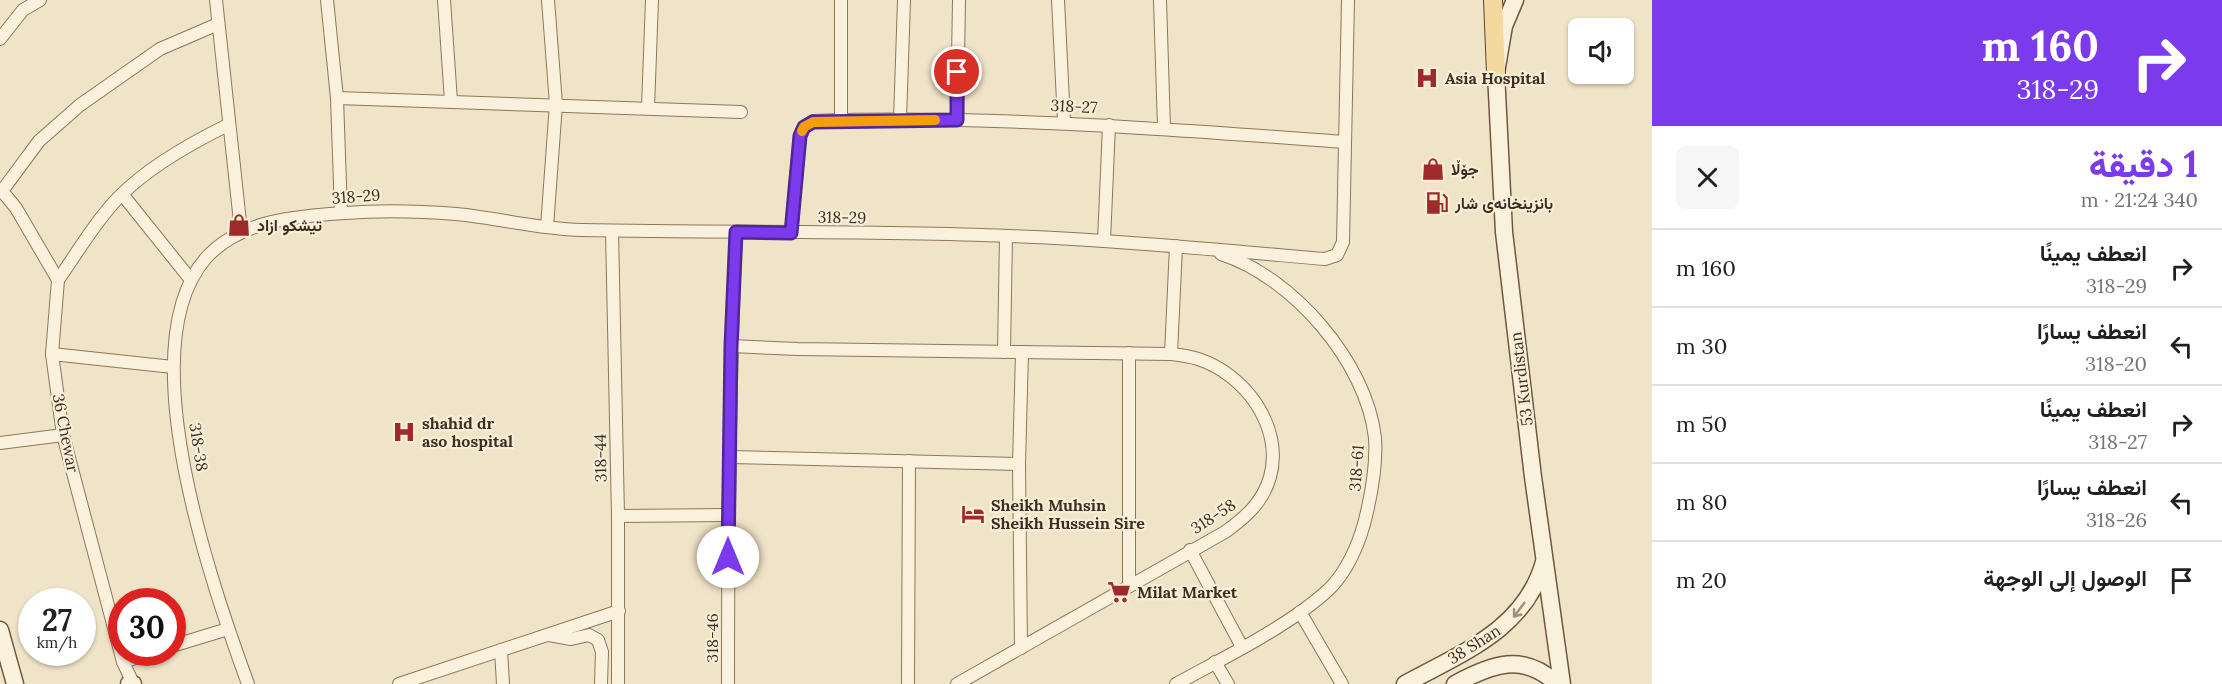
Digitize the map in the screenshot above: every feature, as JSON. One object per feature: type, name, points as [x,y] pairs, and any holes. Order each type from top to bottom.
[{"type":"main road","points":[[1493,0],[1496,73]]},
{"type":"main road","name":"53 Kurdistan","points":[[1515,0],[1504,26],[1496,73],[1504,232],[1531,465],[1562,684]]},
{"type":"main road","name":"53 Kurdistan","points":[[1496,73],[1525,0]]},
{"type":"main road","name":"38 Shan","points":[[1405,684],[1484,641],[1510,621],[1541,573],[1545,558]]},
{"type":"main road","points":[[0,630],[15,684]]},
{"type":"main road","name":"38 Shan","points":[[1455,684],[1488,668],[1511,663],[1531,666],[1557,684]]},
{"type":"street","points":[[1,37],[23,5],[40,0]]},
{"type":"street","points":[[216,0],[241,231]]},
{"type":"street","points":[[327,0],[337,98],[341,213]]},
{"type":"street","points":[[444,0],[451,101]]},
{"type":"street","points":[[547,227],[556,104],[548,0]]},
{"type":"street","points":[[648,108],[652,0]]},
{"type":"street","points":[[841,0],[841,120]]},
{"type":"street","points":[[900,120],[904,0]]},
{"type":"street","points":[[957,120],[959,0]]},
{"type":"street","points":[[1058,0],[1064,122]]},
{"type":"street","points":[[1160,0],[1164,128]]},
{"type":"street","points":[[1344,142],[1348,0]]},
{"type":"street","points":[[218,24],[160,50],[80,105],[39,141],[2,191],[16,208],[58,280],[102,218],[135,182],[182,150],[228,125]]},
{"type":"street","points":[[337,98],[741,112]]},
{"type":"street","name":"318-27","points":[[791,233],[800,136],[804,127],[813,122],[841,120],[1064,122],[1344,142]]},
{"type":"street","points":[[1104,241],[1109,125]]},
{"type":"street","name":"318-29","points":[[241,231],[284,220],[341,213],[398,210],[457,214],[574,230],[1006,236],[1176,246],[1325,259],[1337,255],[1343,242],[1344,142]]},
{"type":"street","points":[[122,194],[191,280]]},
{"type":"street","name":"318-38","points":[[241,231],[218,246],[191,280],[178,318],[173,367],[180,440],[190,496],[228,629],[248,684]]},
{"type":"street","name":"318-44","points":[[612,231],[618,516],[618,684]]},
{"type":"street","name":"318-46","points":[[728,684],[728,515],[736,232]]},
{"type":"street","points":[[1004,352],[1006,236]]},
{"type":"street","points":[[1171,354],[1176,246]]},
{"type":"street","name":"318-61","points":[[1176,684],[1282,625],[1334,584],[1361,535],[1369,505],[1376,454],[1372,422],[1354,375],[1327,330],[1305,307],[1279,286],[1235,259],[1194,248]]},
{"type":"street","name":"36 Chewar","points":[[58,280],[52,354],[63,435],[108,605]]},
{"type":"street","name":"318-58","points":[[731,346],[1171,354],[1199,359],[1224,372],[1255,401],[1266,422],[1274,454],[1271,476],[1256,506],[1245,518],[1225,532],[957,684]]},
{"type":"street","points":[[1021,648],[1018,464],[1022,352]]},
{"type":"street","points":[[1129,353],[1129,586]]},
{"type":"street","points":[[52,354],[173,367]]},
{"type":"street","points":[[0,443],[63,435]]},
{"type":"street","points":[[730,457],[1018,464]]},
{"type":"street","points":[[908,684],[909,461]]},
{"type":"street","points":[[618,516],[728,515]]},
{"type":"street","points":[[1190,550],[1242,647]]},
{"type":"street","points":[[399,684],[619,611]]},
{"type":"street","points":[[1300,612],[1342,684]]},
{"type":"street","points":[[186,642],[228,629]]},
{"type":"street","points":[[548,635],[571,639],[589,635],[598,640],[602,652],[601,684]]},
{"type":"street","points":[[501,650],[503,684]]},
{"type":"street","points":[[1215,662],[1228,684]]},
{"type":"street","name":"36 Chewar","points":[[125,666],[132,684]]},
{"type":"slow traffic","points":[[802,131],[804,127],[813,122],[935,120]]},
{"type":"place","name":"Asia Hospital","points":[[1427,78]]},
{"type":"place","name":"جۆڵا","points":[[1433,169]]},
{"type":"place","name":"بانزینخانەی شار","points":[[1437,203]]},
{"type":"place","name":"تيشكو ازاد","points":[[239,225]]},
{"type":"place","name":"shahid dr aso hospital","points":[[404,432]]},
{"type":"place","name":"Sheikh Muhsin Sheikh Hussein Sire","points":[[973,514]]},
{"type":"place","name":"Milat Market","points":[[1119,592]]},
{"type":"route","points":[[728,557],[731,346],[736,232],[791,233],[800,136],[804,127],[813,122],[841,120],[957,120],[957,72]]}]
